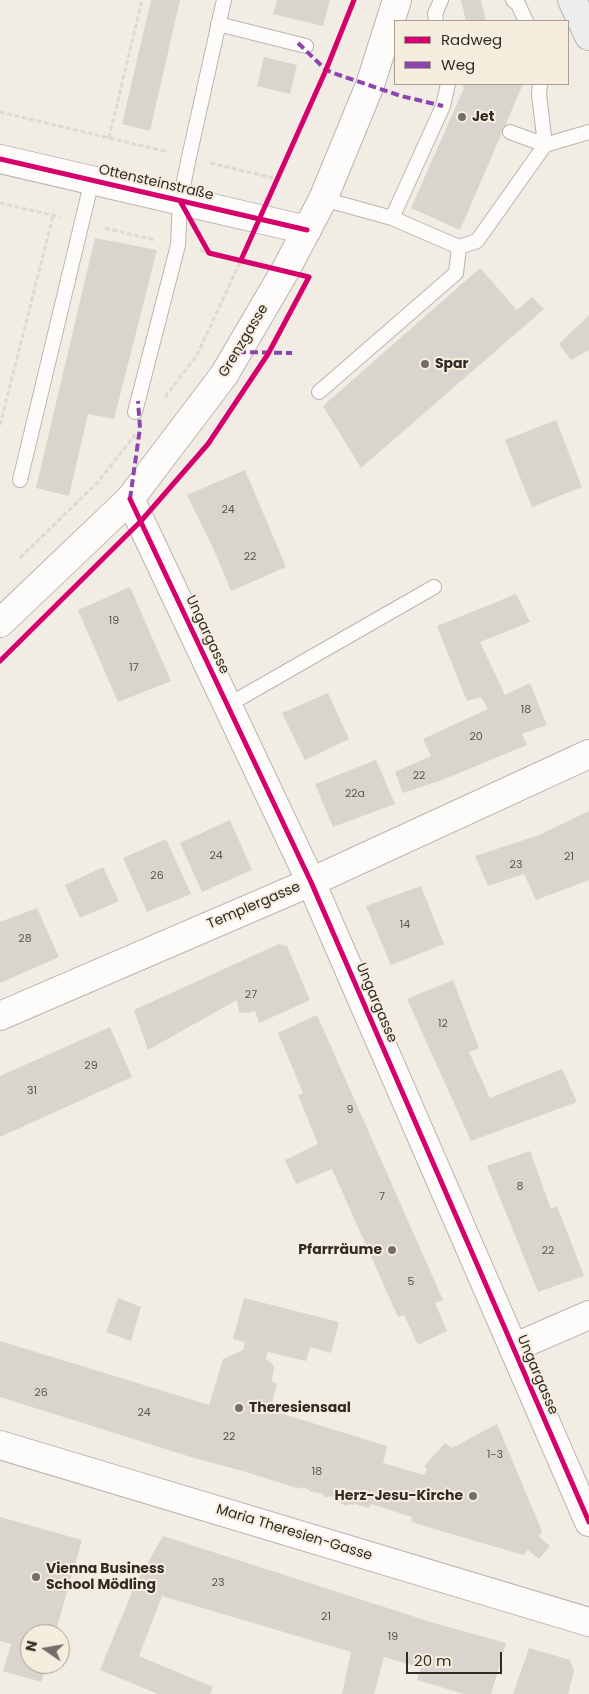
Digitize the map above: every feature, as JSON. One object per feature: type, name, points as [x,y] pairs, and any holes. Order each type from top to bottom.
[{"type":"street","name":"Grenzgasse","points":[[0,623],[130,499],[224,375],[285,271],[323,198],[370,85],[397,0]]},
{"type":"street","name":"Ottensteinstraße","points":[[0,158],[307,230]]},
{"type":"street","name":"Ungargasse","points":[[130,499],[311,882],[589,1522]]},
{"type":"street","name":"Templergasse","points":[[0,1016],[311,882],[589,754]]},
{"type":"street","points":[[514,1348],[589,1315]]},
{"type":"street","name":"Maria Theresien-Gasse","points":[[0,1445],[589,1622]]},
{"type":"lane","points":[[135,412],[178,245],[180,201],[188,157],[224,0]]},
{"type":"lane","points":[[436,20],[435,14],[441,0]]},
{"type":"lane","points":[[513,0],[518,4],[526,20]]},
{"type":"lane","points":[[218,24],[306,46]]},
{"type":"lane","points":[[392,218],[443,106],[448,85]]},
{"type":"lane","points":[[323,198],[392,218],[459,247],[477,241],[545,145],[539,94],[540,85]]},
{"type":"lane","points":[[510,132],[545,145],[589,132]]},
{"type":"lane","points":[[20,480],[92,180]]},
{"type":"lane","points":[[319,392],[456,274],[459,247]]},
{"type":"lane","points":[[228,705],[434,587]]},
{"type":"path","points":[[109,138],[142,0]]},
{"type":"path","points":[[0,112],[278,179]]},
{"type":"path","points":[[241,260],[282,170]]},
{"type":"path","points":[[0,425],[53,216]]},
{"type":"path","points":[[204,244],[209,253],[217,255]]},
{"type":"path","points":[[233,258],[285,271]]},
{"type":"building","points":[[151,0],[180,0],[150,131],[122,124]]},
{"type":"building","points":[[277,0],[330,0],[323,26],[273,14]]},
{"type":"building","points":[[461,0],[481,0],[486,20],[466,20]]},
{"type":"building","points":[[264,57],[297,65],[290,94],[257,86]]},
{"type":"building","points":[[462,85],[523,85],[460,230],[411,208],[464,88]]},
{"type":"building","points":[[95,238],[157,250],[114,419],[88,414],[69,496],[36,488]]},
{"type":"building","name":"Spar","points":[[480,268],[517,310],[532,297],[544,309],[361,468],[323,406]]},
{"type":"building","points":[[589,315],[589,350],[571,360],[559,344]]},
{"type":"building","points":[[556,420],[582,487],[532,507],[505,440]]},
{"type":"building","points":[[245,470],[286,567],[231,591],[213,548],[187,495]]},
{"type":"building","points":[[130,587],[171,681],[118,702],[78,610]]},
{"type":"building","points":[[516,594],[530,622],[480,642],[505,695],[530,683],[547,725],[522,734],[527,745],[442,780],[403,793],[395,772],[431,756],[423,739],[488,709],[481,697],[467,701],[437,626]]},
{"type":"building","points":[[328,693],[349,739],[305,760],[282,713]]},
{"type":"building","points":[[376,760],[395,804],[333,827],[315,784]]},
{"type":"building","points":[[589,811],[589,880],[536,900],[524,874],[488,886],[475,856],[539,835]]},
{"type":"building","points":[[230,820],[252,870],[202,892],[180,843]]},
{"type":"building","points":[[166,839],[191,894],[147,912],[123,858]]},
{"type":"building","points":[[103,867],[119,901],[80,918],[65,885]]},
{"type":"building","points":[[421,886],[444,944],[391,965],[366,906]]},
{"type":"building","points":[[37,908],[59,957],[0,983],[0,922]]},
{"type":"building","points":[[279,944],[287,946],[310,1000],[259,1023],[255,1010],[249,1013],[239,1012],[237,1000],[148,1050],[134,1010]]},
{"type":"building","points":[[453,980],[479,1048],[469,1052],[490,1098],[562,1069],[577,1102],[471,1141],[407,999]]},
{"type":"building","points":[[317,1015],[443,1300],[435,1303],[447,1331],[418,1345],[404,1315],[398,1317],[332,1169],[296,1184],[285,1160],[318,1144],[298,1095],[303,1093],[278,1033]]},
{"type":"building","points":[[110,1027],[132,1077],[0,1137],[0,1076]]},
{"type":"building","points":[[530,1151],[551,1209],[557,1206],[584,1276],[538,1292],[487,1166]]},
{"type":"building","points":[[118,1298],[141,1307],[131,1341],[106,1332]]},
{"type":"building","points":[[244,1298],[339,1322],[331,1353],[310,1347],[306,1361],[268,1352],[266,1359],[274,1366],[272,1381],[277,1384],[270,1410],[387,1446],[383,1463],[424,1475],[427,1470],[424,1466],[445,1443],[452,1448],[497,1424],[542,1531],[539,1537],[550,1546],[539,1559],[528,1550],[523,1555],[411,1522],[412,1517],[371,1504],[369,1508],[354,1504],[349,1504],[348,1506],[341,1504],[337,1498],[329,1496],[328,1498],[323,1496],[324,1494],[301,1487],[300,1489],[194,1458],[0,1397],[0,1341],[209,1405],[223,1359],[243,1350],[245,1342],[233,1339]]},
{"type":"building","name":"Vienna Business School Mödling","points":[[0,1517],[82,1540],[58,1624],[20,1624],[20,1674],[44,1674],[41,1682],[3,1671],[11,1644],[0,1641]]},
{"type":"building","points":[[163,1536],[434,1623],[506,1643],[491,1694],[464,1694],[417,1680],[421,1668],[384,1657],[374,1694],[342,1694],[351,1652],[162,1596],[139,1656],[213,1687],[210,1694],[158,1694],[100,1670],[134,1587]]},
{"type":"building","points":[[529,1648],[570,1660],[574,1671],[568,1694],[513,1694]]},
{"type":"marked path","points":[[298,43],[326,70],[401,96],[443,106]]},
{"type":"marked path","points":[[238,352],[292,353]]},
{"type":"marked path","points":[[130,499],[140,428],[138,401]]},
{"type":"cycle path","points":[[241,260],[326,70],[354,0]]},
{"type":"cycle path","points":[[0,159],[307,230]]},
{"type":"cycle path","points":[[0,661],[141,521],[208,444],[268,354],[309,277],[209,253],[180,201]]},
{"type":"cycle path","points":[[130,499],[311,882],[589,1522]]},
{"type":"place","name":"Jet","points":[[462,117]]},
{"type":"place","name":"Spar","points":[[425,364]]},
{"type":"place","name":"Pfarrräume","points":[[392,1250]]},
{"type":"place","name":"Theresiensaal","points":[[239,1408]]},
{"type":"place","name":"Herz-Jesu-Kirche","points":[[473,1496]]},
{"type":"place","name":"Vienna Business School Mödling","points":[[36,1577]]}]
